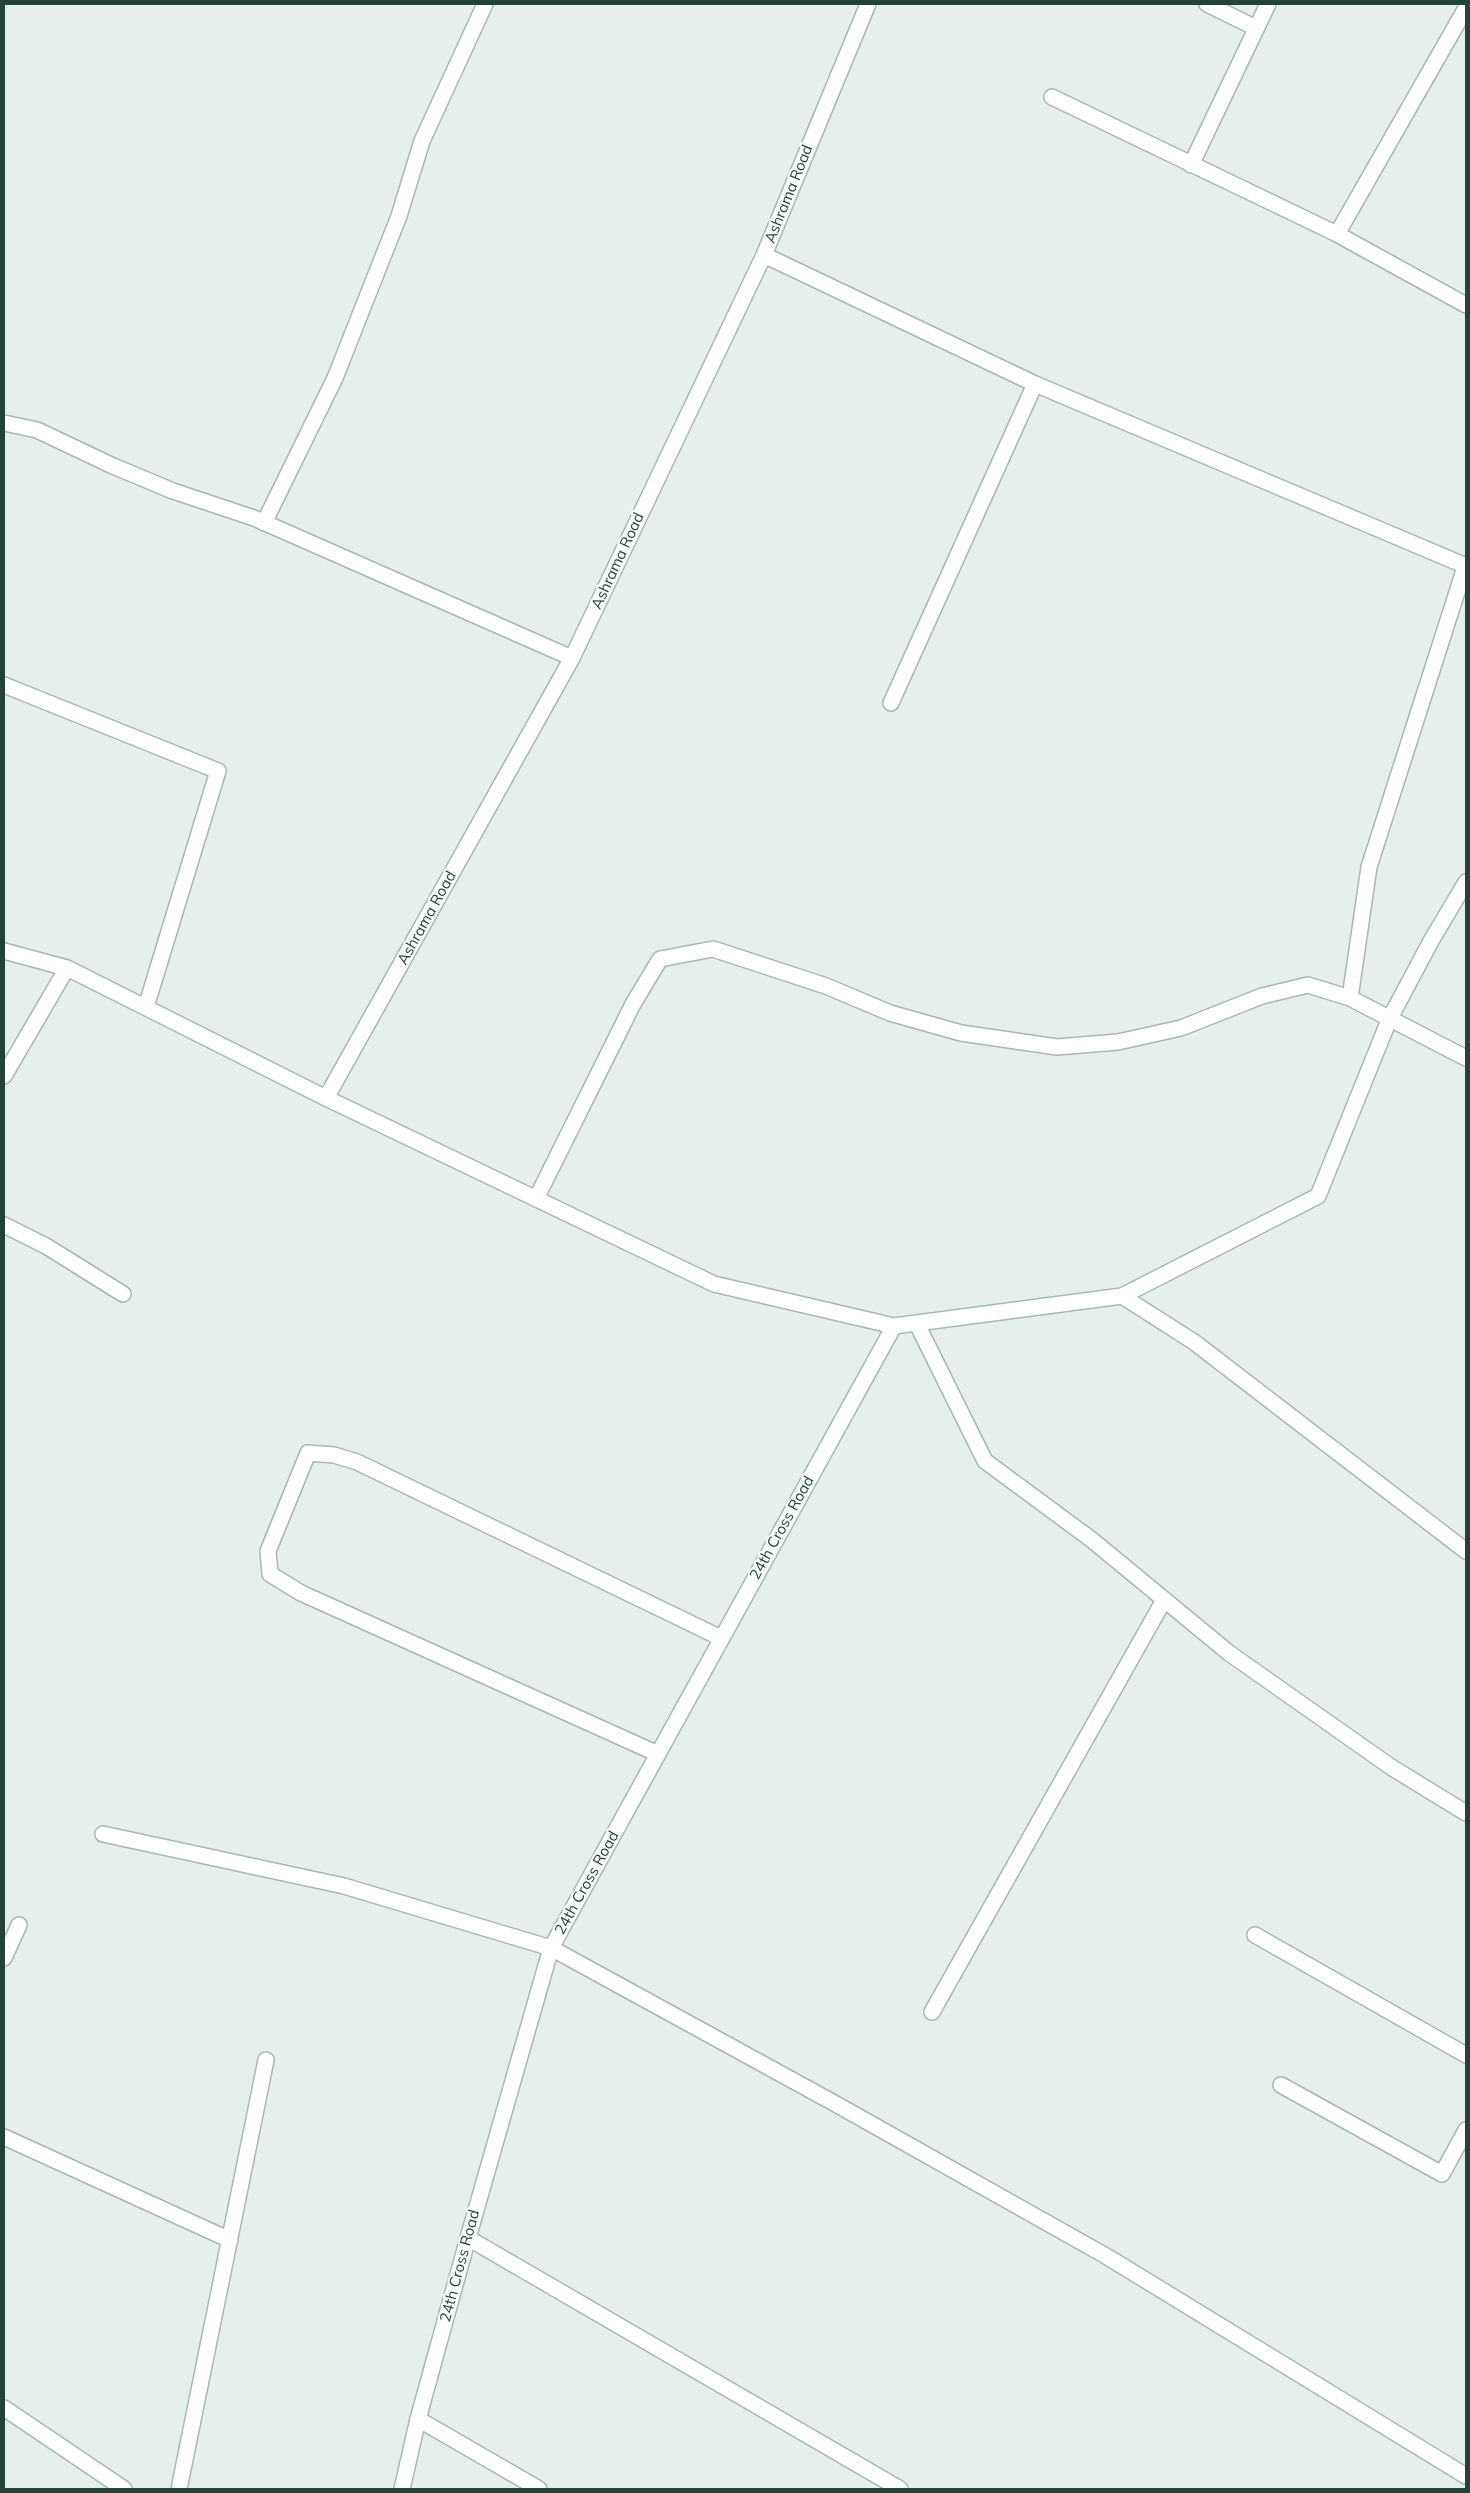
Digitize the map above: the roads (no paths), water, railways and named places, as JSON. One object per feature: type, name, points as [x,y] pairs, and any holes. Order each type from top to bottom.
[{"type":"street","points":[[264,523],[335,378],[399,216],[422,141],[485,4]]},
{"type":"street","name":"Ashrama Road","points":[[326,1098],[572,658],[764,255],[868,4]]},
{"type":"street","points":[[1207,4],[1256,28]]},
{"type":"street","points":[[1192,164],[1268,4]]},
{"type":"street","points":[[1337,234],[1466,8]]},
{"type":"street","points":[[1052,97],[1337,234],[1466,305]]},
{"type":"street","points":[[764,255],[1035,384],[1466,565],[1369,867],[1350,998]]},
{"type":"street","points":[[892,703],[1035,384]]},
{"type":"street","points":[[4,423],[37,430],[95,458],[173,491],[264,523],[572,658]]},
{"type":"street","points":[[4,685],[218,771],[146,1007]]},
{"type":"street","points":[[4,951],[67,968],[326,1098],[714,1284],[894,1326],[1122,1296],[1318,1196],[1389,1020],[1431,941],[1466,882]]},
{"type":"street","points":[[536,1199],[633,1004],[660,959],[713,949],[826,986],[899,1016],[961,1033],[1057,1047],[1118,1042],[1181,1028],[1262,996],[1308,985],[1350,998],[1389,1020],[1466,1058]]},
{"type":"street","points":[[4,1076],[67,968]]},
{"type":"street","points":[[4,1225],[46,1246],[123,1294]]},
{"type":"street","points":[[1122,1296],[1194,1342],[1466,1551]]},
{"type":"street","points":[[916,1324],[985,1462],[1092,1540],[1228,1653],[1391,1767],[1466,1813]]},
{"type":"street","name":"24th Cross Road","points":[[402,2489],[418,2419],[551,1948],[894,1326]]},
{"type":"street","points":[[658,1754],[301,1593],[270,1574],[268,1551],[308,1454],[334,1455],[357,1462],[721,1638]]},
{"type":"street","points":[[932,2012],[1164,1600]]},
{"type":"street","points":[[103,1834],[344,1886],[551,1948],[834,2102],[1106,2256],[1466,2476]]},
{"type":"street","points":[[4,1958],[19,1925]]},
{"type":"street","points":[[1255,1935],[1466,2055]]},
{"type":"street","points":[[180,2489],[266,2060]]},
{"type":"street","points":[[1281,2085],[1442,2174],[1466,2130]]},
{"type":"street","points":[[4,2137],[230,2240]]},
{"type":"street","points":[[468,2238],[900,2489]]},
{"type":"street","points":[[4,2408],[124,2489]]},
{"type":"street","points":[[418,2419],[539,2489]]}]
